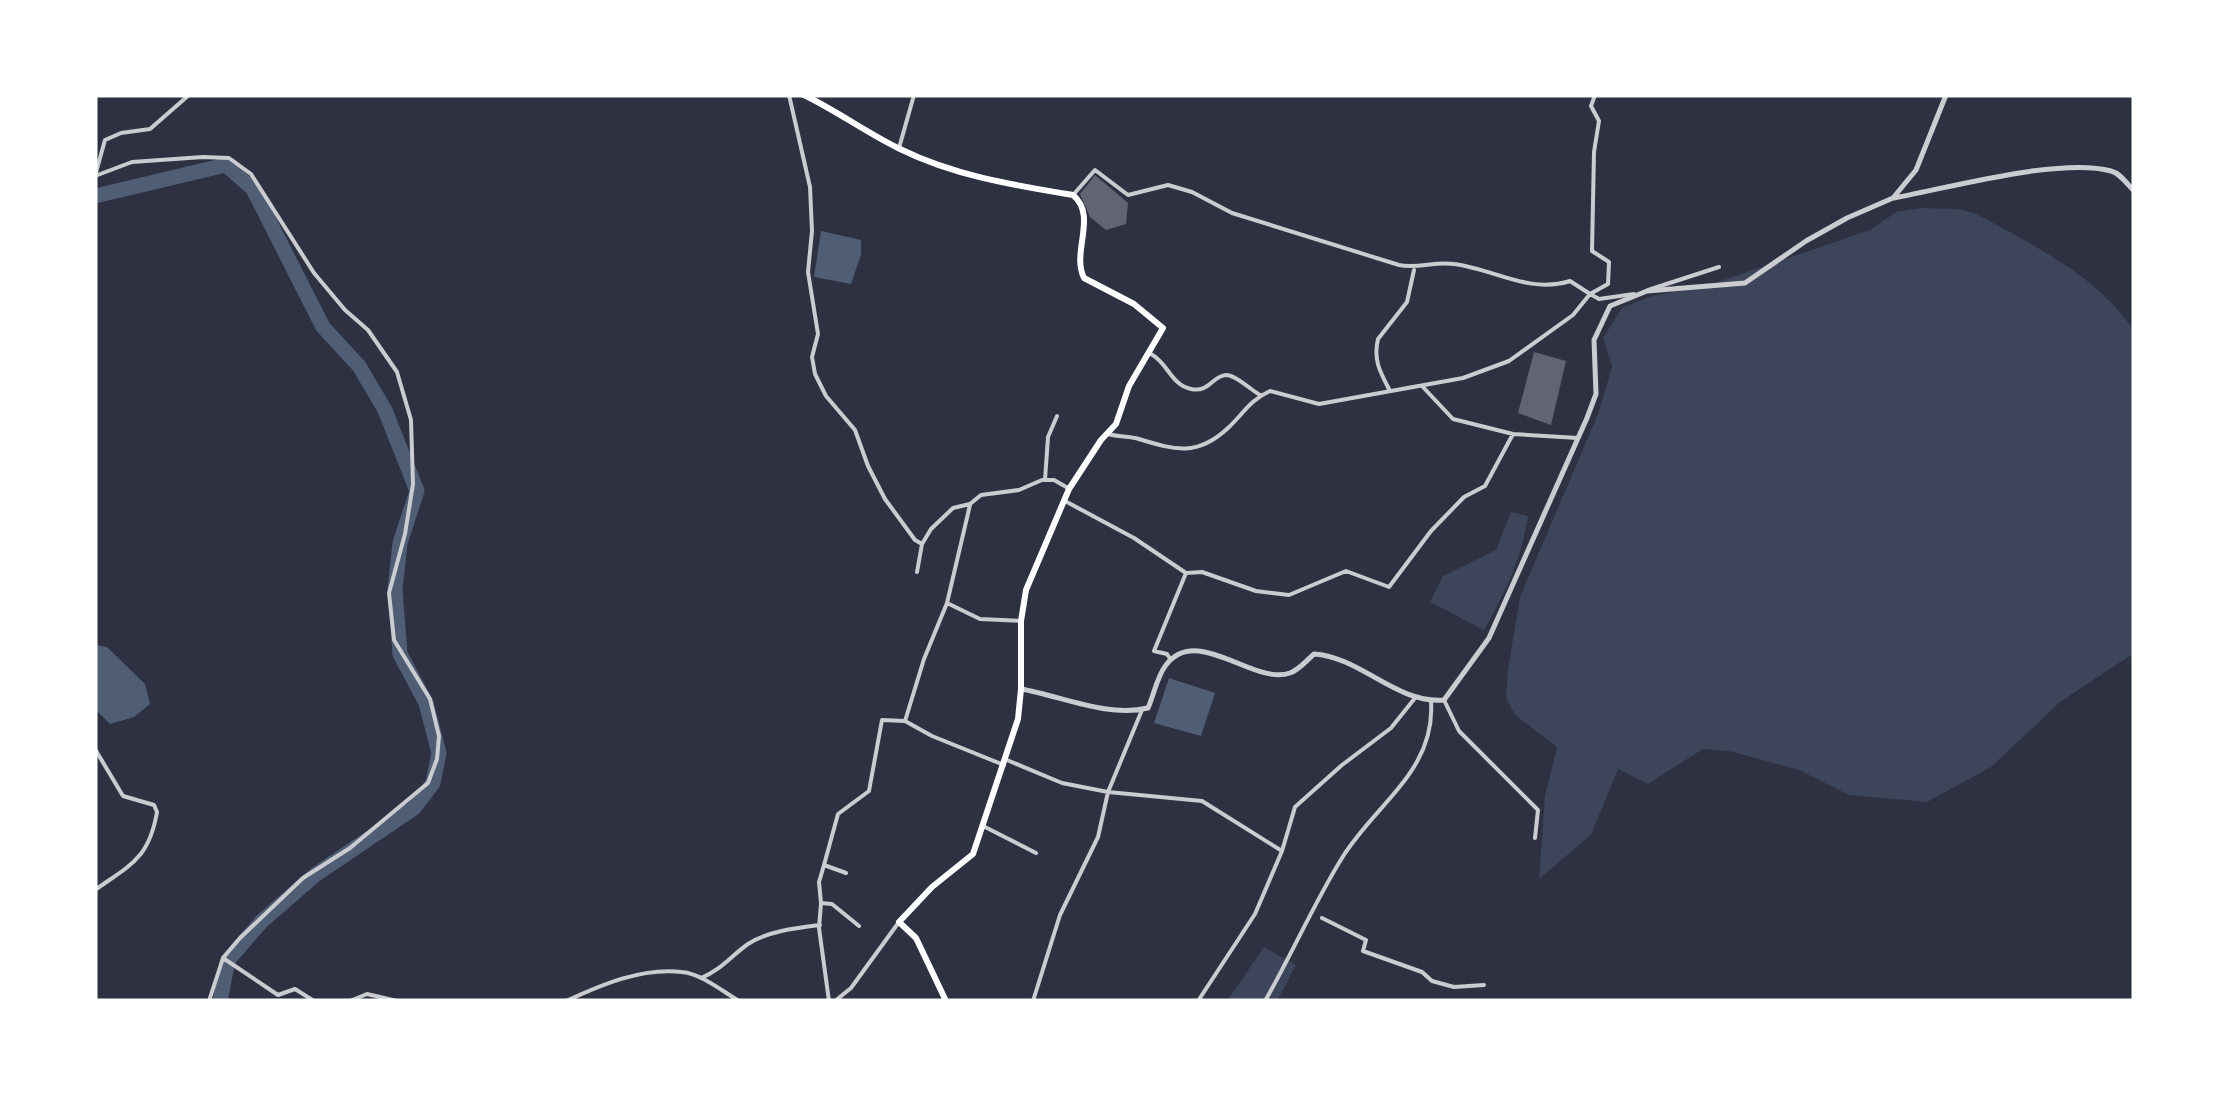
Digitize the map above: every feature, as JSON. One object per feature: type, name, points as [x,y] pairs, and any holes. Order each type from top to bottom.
[{"type":"main road","points":[[804,95],[899,149],[943,168],[988,182],[1073,195],[1082,202],[1085,213],[1080,272],[1088,282],[1134,304],[1162,325],[1162,332],[1147,351],[1130,386],[1116,424],[1093,450],[1069,489],[1026,590],[1021,621],[1022,688],[1018,718],[973,854],[932,887],[899,922],[916,938],[946,1001]]},
{"type":"street","points":[[95,176],[105,140],[150,128],[188,95]]},
{"type":"street","points":[[790,95],[810,187],[812,231],[808,272],[818,334],[812,357],[815,374],[826,396],[855,430],[885,499],[922,544]]},
{"type":"street","points":[[899,149],[914,95]]},
{"type":"street","points":[[1108,434],[1124,439],[1134,437],[1177,451],[1194,448],[1228,428],[1260,396],[1276,392],[1319,404],[1462,378],[1509,360],[1573,315],[1590,294],[1608,284],[1609,262],[1592,251],[1594,152],[1599,121],[1592,106],[1595,95]]},
{"type":"street","points":[[1894,198],[1916,170],[1946,95]]},
{"type":"street","points":[[95,176],[132,162],[203,157],[228,158],[251,174],[314,273],[368,330],[397,372],[411,420],[413,484],[389,594],[394,640],[430,698],[439,736],[437,759],[428,783],[362,839],[303,878],[240,938],[223,958],[209,1001]]},
{"type":"street","points":[[1022,688],[1117,710],[1142,710],[1148,708],[1164,668],[1171,660],[1188,653],[1209,652],[1274,676],[1293,673],[1314,654],[1324,654],[1415,698],[1444,700],[1490,638],[1578,438],[1596,394],[1594,340],[1610,306],[1646,292],[1745,283],[1820,234],[1894,198],[2050,169],[2116,171],[2134,191]]},
{"type":"street","points":[[1073,195],[1095,170],[1128,195],[1168,185],[1192,192],[1232,213],[1414,268],[1453,263],[1505,279],[1550,287],[1570,281],[1599,299],[1626,296],[1719,267]]},
{"type":"street","points":[[1390,390],[1376,360],[1376,346],[1406,302],[1414,268]]},
{"type":"street","points":[[1147,351],[1161,360],[1176,382],[1188,389],[1208,388],[1229,375],[1260,396]]},
{"type":"street","points":[[1422,386],[1452,419],[1513,434],[1578,438]]},
{"type":"street","points":[[1046,480],[1048,436],[1057,416]]},
{"type":"street","points":[[1064,500],[1134,538],[1186,573],[1202,572],[1256,591],[1289,594],[1346,571],[1389,587],[1431,530],[1464,497],[1485,486],[1513,434]]},
{"type":"street","points":[[917,572],[922,544],[953,508],[970,504],[981,495],[1000,494],[1046,480],[1062,483],[1069,489]]},
{"type":"street","points":[[905,721],[947,602],[970,504]]},
{"type":"street","points":[[1171,660],[1167,654],[1154,651],[1154,646],[1186,573]]},
{"type":"street","points":[[947,602],[980,619],[1021,621]]},
{"type":"street","points":[[1198,1001],[1254,914],[1282,851],[1295,808],[1391,728],[1415,698]]},
{"type":"street","points":[[1444,700],[1459,731],[1538,810],[1535,838]]},
{"type":"street","points":[[1265,1001],[1343,856],[1422,755],[1432,723],[1431,701]]},
{"type":"street","points":[[1033,1001],[1060,916],[1098,838],[1108,792],[1142,710]]},
{"type":"street","points":[[899,922],[851,988],[832,1001],[820,925],[819,882],[838,814],[869,791],[882,720],[905,721],[932,736],[1062,784],[1202,801],[1282,851]]},
{"type":"street","points":[[95,749],[123,796],[154,805],[157,812],[141,856],[95,890]]},
{"type":"street","points":[[983,826],[1036,853]]},
{"type":"street","points":[[824,864],[846,873]]},
{"type":"street","points":[[821,903],[832,904],[859,926]]},
{"type":"street","points":[[1322,918],[1366,940],[1363,951],[1422,972],[1432,980],[1454,987],[1484,985]]},
{"type":"street","points":[[701,978],[718,971],[750,942],[791,928],[820,925]]},
{"type":"street","points":[[223,958],[278,995],[295,989],[314,1001]]},
{"type":"street","points":[[566,1001],[625,977],[681,972],[701,978],[739,1001]]},
{"type":"street","points":[[350,1001],[366,994],[396,1001]]},
{"type":"shaded area","points":[[1921,208],[1970,212],[2041,250],[2102,294],[2134,331],[2134,653],[2060,702],[1991,767],[1927,802],[1849,795],[1799,770],[1729,751],[1703,749],[1648,784],[1618,769],[1591,835],[1539,879],[1545,796],[1557,747],[1515,715],[1506,697],[1508,669],[1520,597],[1598,414],[1612,367],[1603,338],[1622,308],[1649,297],[1715,283],[1870,230],[1896,212]]},
{"type":"shaded area","points":[[821,231],[861,240],[861,255],[851,284],[814,277]]},
{"type":"shaded area","points":[[1511,512],[1528,516],[1525,532],[1512,575],[1484,630],[1430,602],[1443,576],[1496,550]]},
{"type":"shaded area","points":[[95,645],[107,647],[145,684],[150,704],[134,717],[110,724],[95,709]]},
{"type":"shaded area","points":[[1169,678],[1215,693],[1201,736],[1154,723]]},
{"type":"shaded area","points":[[1264,947],[1296,965],[1277,1001],[1227,1001]]},
{"type":"building","points":[[1095,175],[1128,203],[1126,224],[1106,230],[1090,217],[1080,194]]},
{"type":"building","points":[[1534,352],[1566,361],[1551,425],[1518,413]]},
{"type":"waterway","points":[[95,196],[226,165],[253,189],[323,327],[359,366],[385,410],[417,491],[400,543],[395,589],[400,654],[426,703],[439,753],[433,783],[414,808],[315,875],[262,921],[228,960],[220,1001]]}]
